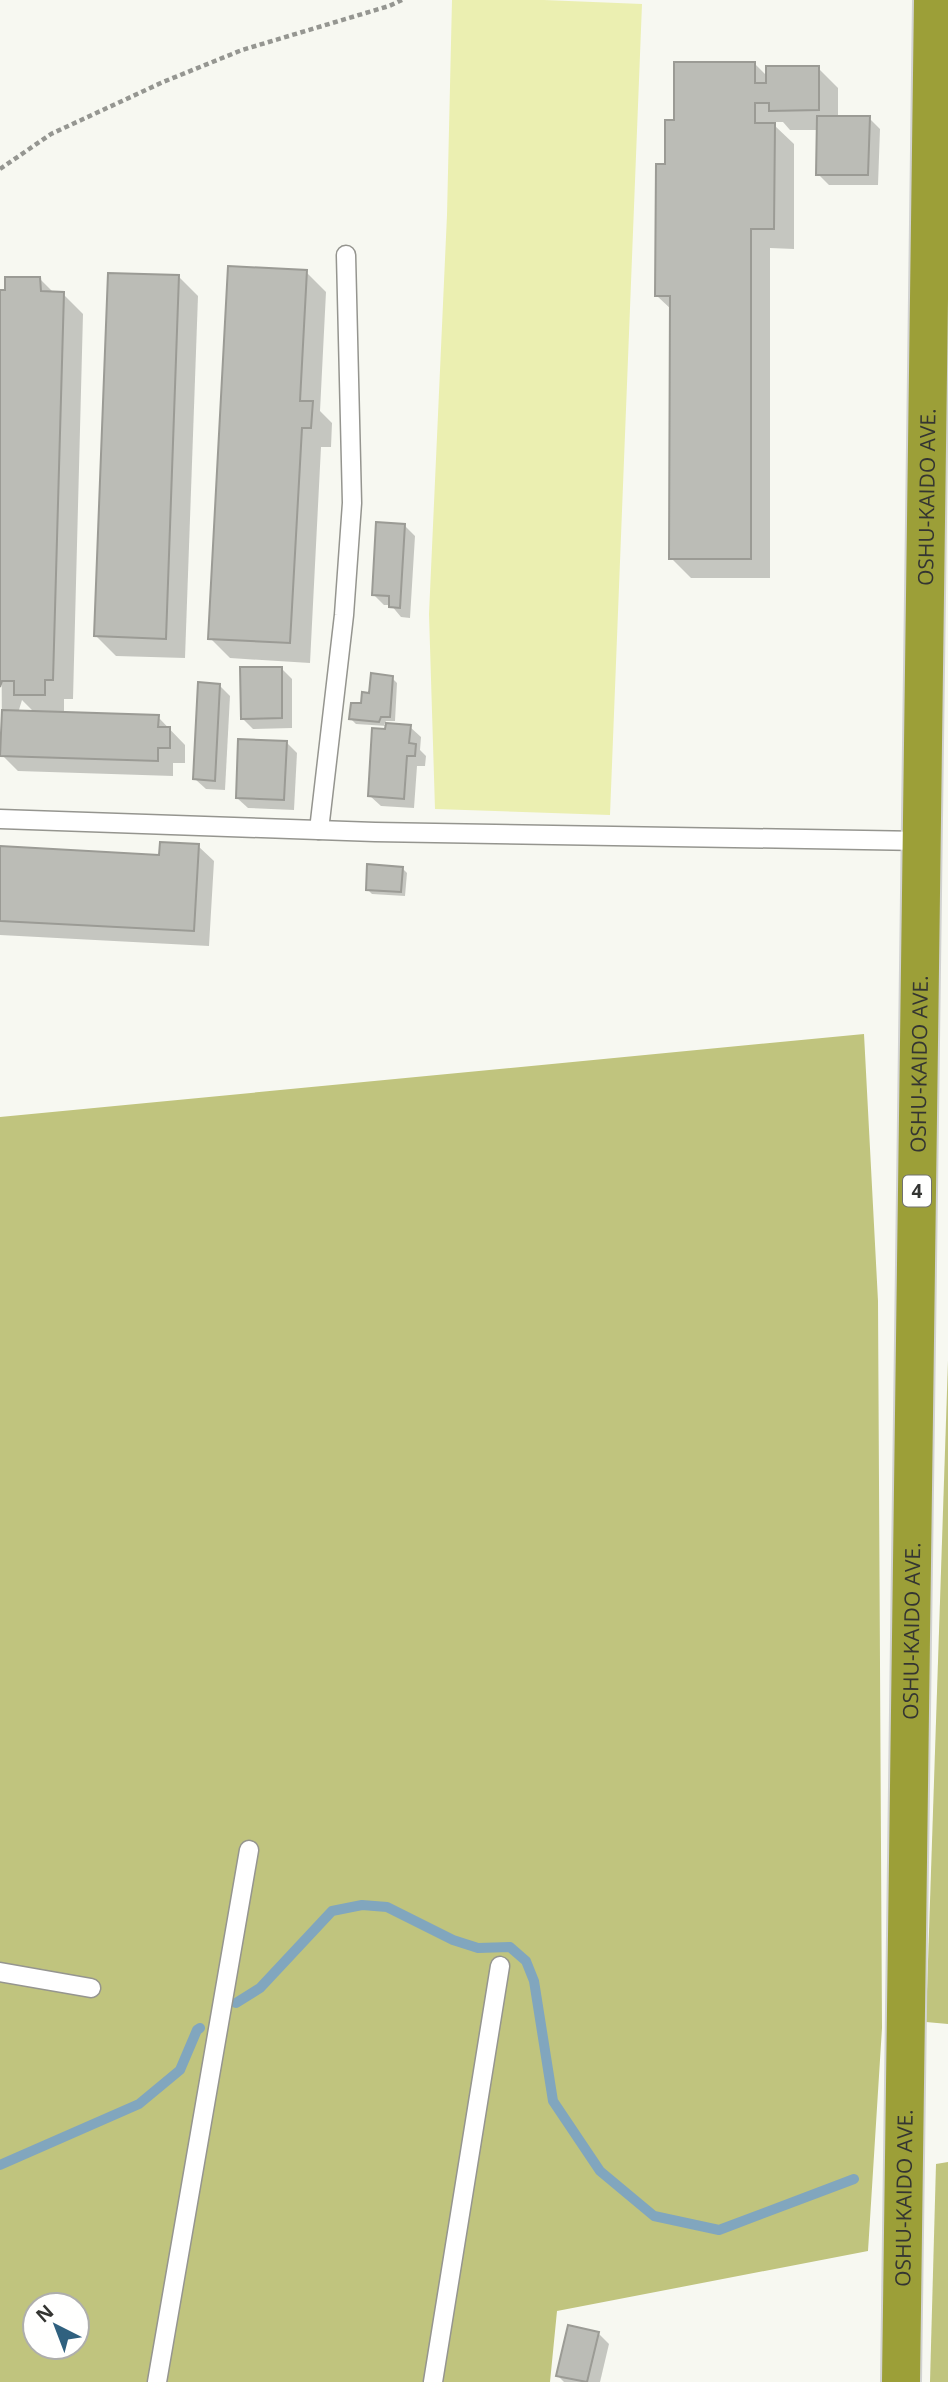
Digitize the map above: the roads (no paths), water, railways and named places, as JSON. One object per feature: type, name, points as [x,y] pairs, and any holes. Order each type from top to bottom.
[{"type":"highway","name":"OSHU-KAIDO AVE.","points":[[901,2382],[933,0]]},
{"type":"lane","points":[[319,830],[344,615],[352,503],[346,255]]},
{"type":"lane","points":[[0,819],[319,830],[922,841]]},
{"type":"lane","points":[[157,2382],[249,1850]]},
{"type":"lane","points":[[433,2382],[500,1966]]},
{"type":"lane","points":[[0,1972],[91,1988]]},
{"type":"waterway","points":[[236,2003],[260,1988],[332,1911],[362,1905],[387,1907],[453,1940],[478,1948],[510,1947],[526,1961],[534,1981],[553,2101],[600,2171],[654,2216],[719,2230],[854,2179]]},
{"type":"waterway","points":[[0,2165],[139,2104],[180,2070],[200,2028]]}]
